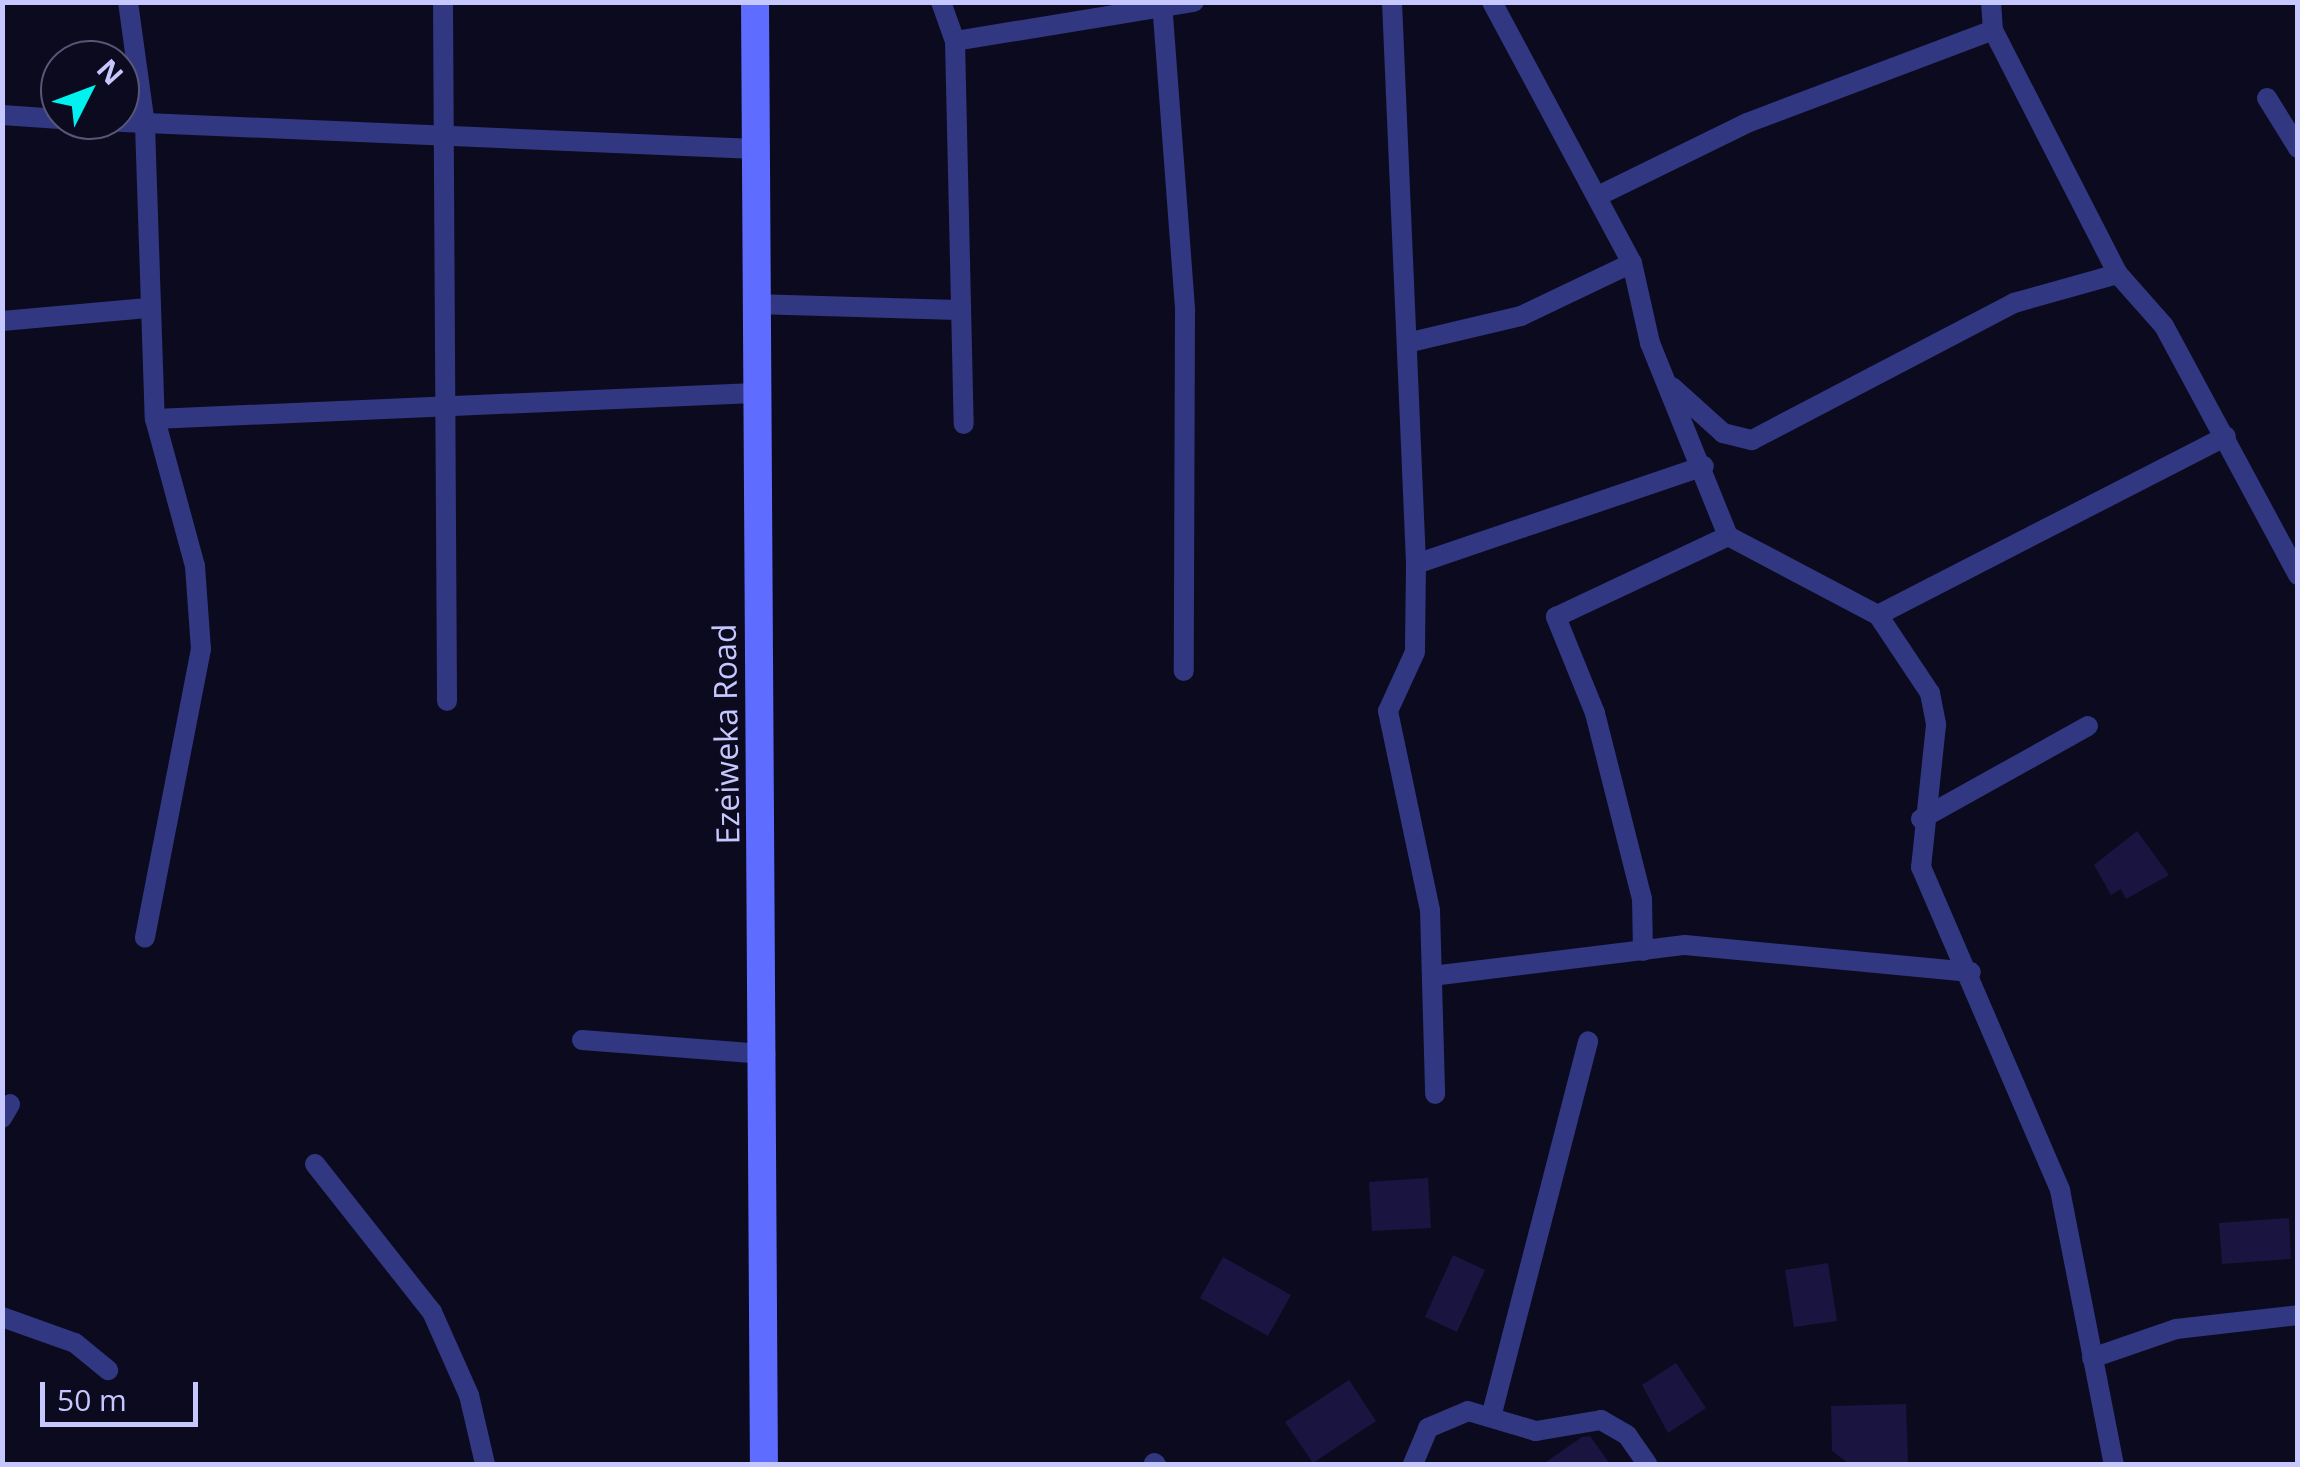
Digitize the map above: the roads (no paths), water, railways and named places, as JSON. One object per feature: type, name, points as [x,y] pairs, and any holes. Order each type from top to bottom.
[{"type":"main road","name":"Ezeiweka Road","points":[[755,2],[754,393],[765,1054],[764,1464]]},
{"type":"street","points":[[128,2],[145,124],[147,308],[155,419],[195,566],[201,649],[145,938]]},
{"type":"street","points":[[443,2],[450,401],[448,701]]},
{"type":"street","points":[[955,41],[1194,2]]},
{"type":"street","points":[[1392,2],[1411,342],[1416,564],[1413,662],[1388,711],[1424,870],[1435,1094]]},
{"type":"street","points":[[1492,2],[1632,262],[1663,379],[1704,466],[1728,536],[1878,615],[1930,693],[1936,725],[1922,819],[1922,867],[1971,972],[2060,1190],[2114,1464]]},
{"type":"street","points":[[1991,2],[1993,30],[2118,274],[2164,326],[2298,575]]},
{"type":"street","points":[[945,4],[955,41],[958,310],[964,424]]},
{"type":"street","points":[[1162,5],[1185,310],[1184,671]]},
{"type":"street","points":[[1598,196],[1747,123],[1993,30]]},
{"type":"street","points":[[2266,98],[2298,148]]},
{"type":"street","points":[[2,115],[40,118]]},
{"type":"street","points":[[140,124],[755,149]]},
{"type":"street","points":[[1411,342],[1521,316],[1632,262]]},
{"type":"street","points":[[1663,379],[1723,433],[1752,440],[2014,303],[2118,274]]},
{"type":"street","points":[[754,304],[958,310]]},
{"type":"street","points":[[2,321],[147,308]]},
{"type":"street","points":[[155,419],[450,401],[754,393]]},
{"type":"street","points":[[1878,615],[2226,436]]},
{"type":"street","points":[[1416,564],[1704,466]]},
{"type":"street","points":[[1644,950],[1642,898],[1595,713],[1556,617],[1728,536]]},
{"type":"street","points":[[1922,819],[2088,726]]},
{"type":"street","points":[[1432,976],[1685,945],[1971,972]]},
{"type":"street","points":[[582,1040],[765,1054]]},
{"type":"street","points":[[1491,1417],[1588,1041]]},
{"type":"street","points":[[315,1164],[397,1257],[432,1312],[469,1396],[485,1464]]},
{"type":"street","points":[[2092,1358],[2176,1329],[2298,1316]]},
{"type":"street","points":[[2,1317],[75,1343],[108,1370]]},
{"type":"street","points":[[1412,1464],[1428,1428],[1448,1413],[1491,1417],[1536,1431],[1601,1420],[1627,1435],[1647,1464]]}]
